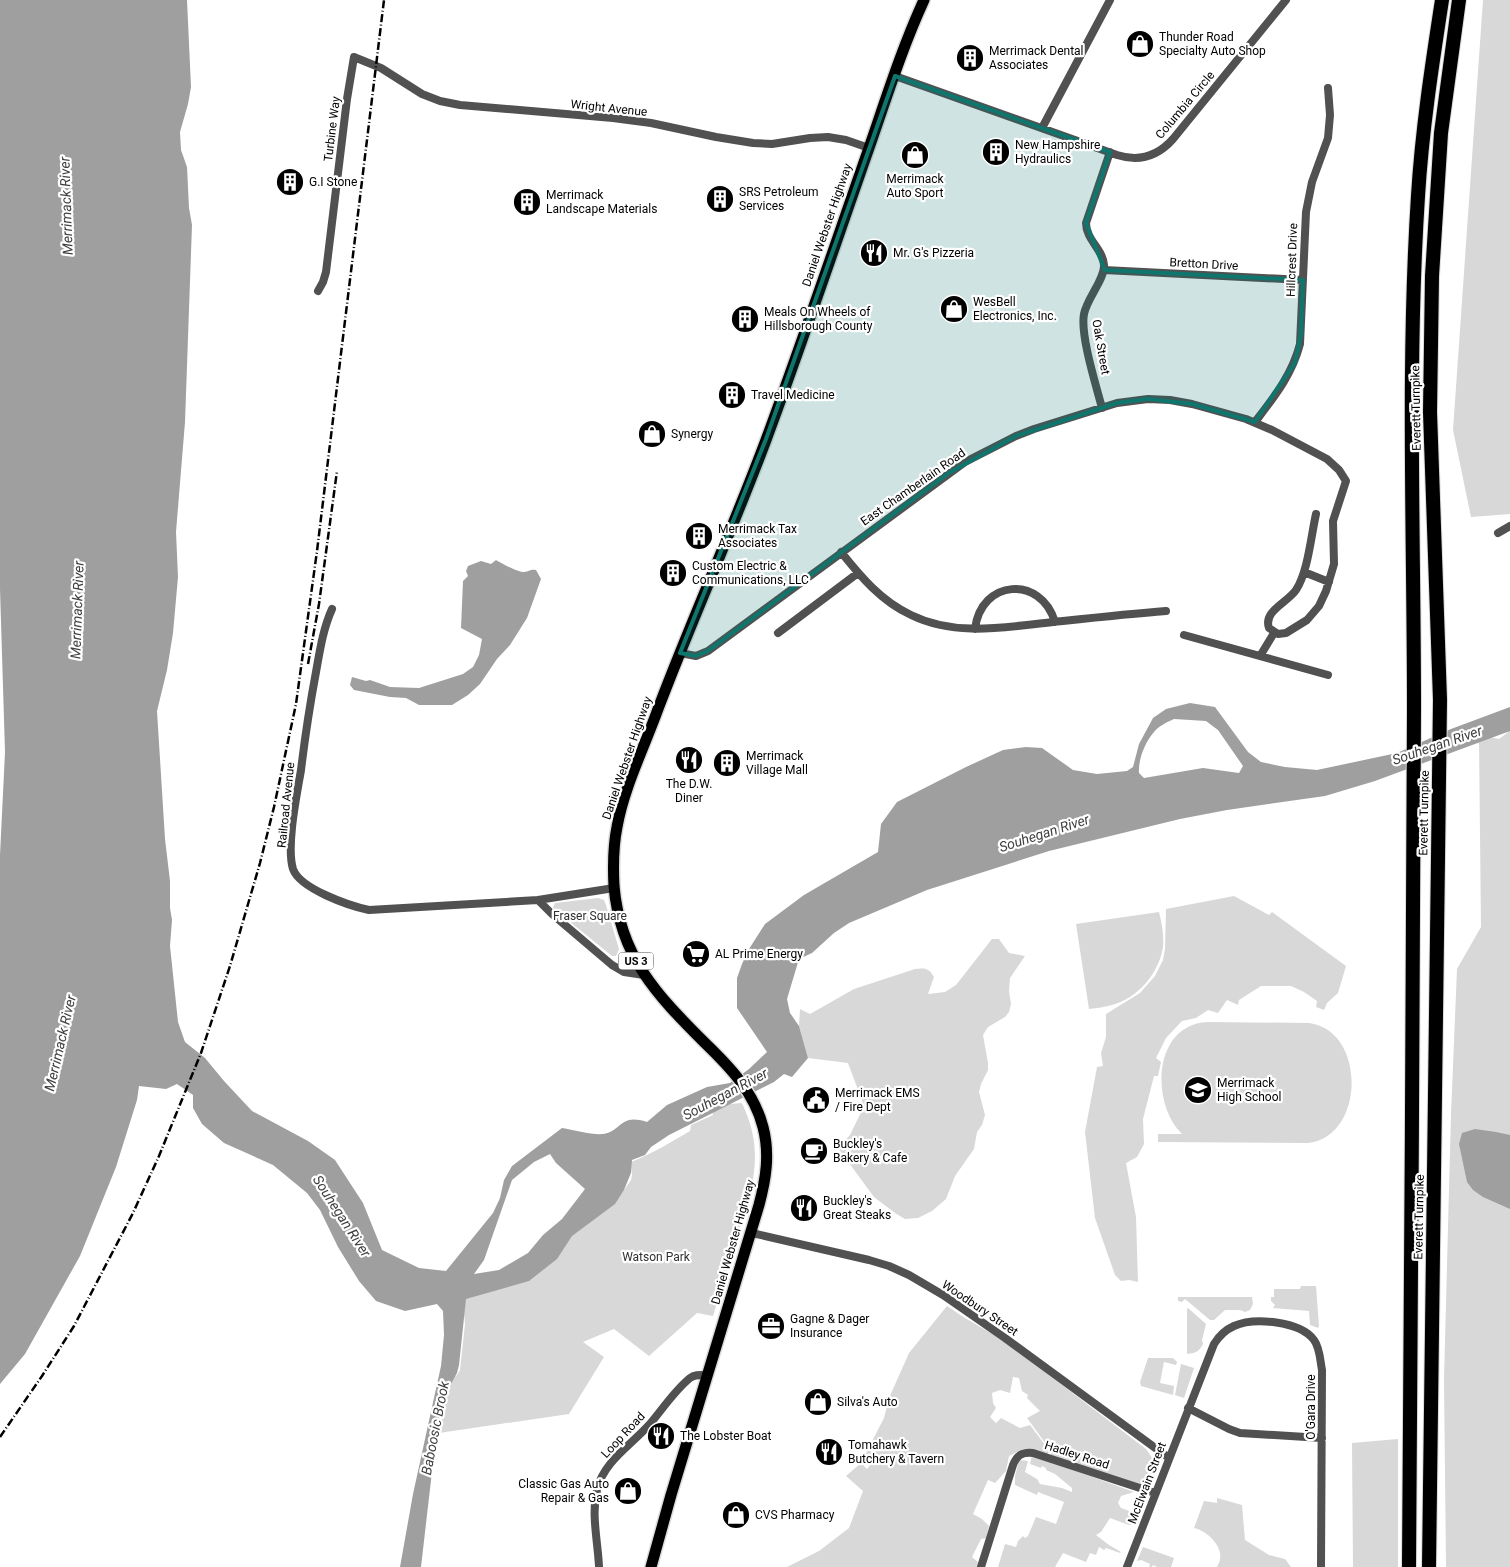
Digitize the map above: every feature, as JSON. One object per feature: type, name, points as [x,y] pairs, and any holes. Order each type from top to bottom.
[{"type":"highway","name":"Everett Turnpike","points":[[1409,1567],[1414,702],[1412,342],[1418,190],[1428,95],[1442,0]]},
{"type":"highway","name":"Everett Turnpike","points":[[1429,1567],[1440,700],[1430,412],[1432,276],[1441,133],[1459,0]]},
{"type":"main road","name":"Daniel Webster Highway","points":[[651,1567],[752,1232],[766,1180],[767,1148],[764,1129],[758,1111],[740,1079],[666,1003],[635,960],[621,924],[614,888],[614,846],[617,826],[680,653],[766,439],[869,148],[924,0]]},
{"type":"street","points":[[1042,128],[1110,0]]},
{"type":"street","name":"Columbia Circle","points":[[895,76],[1124,157],[1142,158],[1158,153],[1166,147],[1286,0]]},
{"type":"street","name":"Wright Avenue","points":[[354,57],[381,68],[422,94],[440,101],[460,105],[613,118],[651,123],[753,143],[772,144],[828,137],[846,140],[869,148]]},
{"type":"street","name":"Turbine Way","points":[[318,291],[324,282],[326,272],[347,99],[354,57]]},
{"type":"street","name":"Hillcrest Drive","points":[[1255,422],[1287,379],[1298,354],[1302,330],[1303,246],[1307,202],[1328,138],[1330,115],[1328,88]]},
{"type":"street","points":[[1104,270],[1102,255],[1089,237],[1086,223],[1110,152]]},
{"type":"street","name":"Bretton Drive","points":[[1104,270],[1303,280]]},
{"type":"street","name":"Oak Street","points":[[1102,408],[1083,325],[1088,300],[1104,270]]},
{"type":"street","name":"East Chamberlain Road","points":[[680,653],[696,656],[708,651],[965,462],[1034,429],[1102,408],[1148,399],[1192,404],[1255,422],[1327,459],[1339,470],[1346,481],[1334,518],[1332,530],[1335,559],[1329,582]]},
{"type":"street","points":[[1304,572],[1329,582],[1319,606],[1310,618],[1299,626],[1286,633],[1274,633],[1268,626],[1269,616],[1292,594],[1300,582],[1304,572],[1316,514]]},
{"type":"street","points":[[1498,533],[1510,526]]},
{"type":"street","points":[[841,552],[879,596],[895,607],[931,623],[953,628],[975,629],[1166,611]]},
{"type":"street","points":[[778,632],[858,573]]},
{"type":"street","points":[[975,629],[978,615],[987,600],[1002,591],[1011,589],[1038,596],[1050,609],[1055,622]]},
{"type":"street","name":"Railroad Avenue","points":[[332,609],[325,629],[308,715],[291,847],[293,869],[309,886],[350,905],[369,910],[538,900],[614,888]]},
{"type":"street","points":[[1260,656],[1274,633]]},
{"type":"street","points":[[1184,635],[1328,675]]},
{"type":"street","points":[[538,900],[612,965],[624,972],[644,975]]},
{"type":"street","name":"Woodbury Street","points":[[752,1232],[869,1260],[889,1266],[908,1275],[943,1295],[1169,1458]]},
{"type":"street","name":"O'Gara Drive","points":[[1188,1408],[1211,1350],[1227,1330],[1250,1322],[1273,1323],[1292,1326],[1308,1334],[1317,1346],[1322,1370],[1321,1567]]},
{"type":"street","name":"Loop Road","points":[[599,1567],[595,1505],[596,1491],[602,1476],[621,1452],[645,1429],[690,1378],[696,1375],[708,1375]]},
{"type":"street","points":[[1188,1408],[1240,1433],[1322,1438]]},
{"type":"street","name":"McElwain Street","points":[[1127,1567],[1188,1408]]},
{"type":"street","name":"Hadley Road","points":[[980,1567],[1013,1466],[1018,1456],[1022,1453],[1032,1453],[1155,1493]]},
{"type":"highlighted area","points":[[895,76],[1110,152],[1086,223],[1105,270],[1303,280],[1301,335],[1295,363],[1255,422],[1192,404],[1148,399],[1117,403],[1016,436],[949,473],[708,651],[696,656],[680,653],[766,439]]},
{"type":"green space","points":[[1483,0],[1510,0],[1510,514],[1471,517],[1453,430]]},
{"type":"green space","points":[[1510,729],[1510,1567],[1446,1567],[1444,1379],[1457,969],[1481,927],[1479,740],[1490,737],[1499,739]]},
{"type":"green space","points":[[1234,896],[1269,915],[1272,912],[1346,966],[1338,993],[1327,1003],[1324,1010],[1316,1007],[1317,1001],[1291,986],[1261,986],[1239,1000],[1238,1005],[1227,1000],[1218,1013],[1208,1010],[1196,1018],[1182,1021],[1166,1038],[1156,1058],[1161,1062],[1158,1076],[1154,1076],[1143,1119],[1144,1144],[1137,1157],[1126,1163],[1136,1217],[1138,1282],[1121,1281],[1115,1275],[1095,1218],[1085,1132],[1097,1067],[1103,1066],[1101,1053],[1106,1037],[1106,1014],[1140,993],[1155,976],[1163,960],[1165,949],[1166,909]]},
{"type":"green space","name":"Fraser Square","points":[[598,898],[604,900],[606,905],[619,949],[616,956],[612,956],[553,908],[555,903]]},
{"type":"green space","points":[[1159,912],[1163,947],[1161,957],[1152,975],[1139,990],[1121,1002],[1089,1009],[1076,924]]},
{"type":"green space","points":[[992,939],[999,939],[1009,953],[1025,956],[1010,978],[1011,1004],[1009,1012],[1005,1017],[988,1027],[983,1035],[988,1070],[979,1092],[985,1115],[982,1125],[977,1132],[974,1149],[955,1176],[946,1199],[932,1211],[918,1218],[905,1219],[874,1197],[838,1148],[850,1135],[864,1106],[848,1063],[808,1058],[799,1026],[800,1009],[810,1014],[854,989],[915,969],[926,969],[934,977],[928,994],[945,992],[956,985]]},
{"type":"green space","points":[[1208,1022],[1309,1023],[1328,1030],[1341,1044],[1349,1062],[1352,1083],[1349,1104],[1341,1122],[1327,1136],[1308,1143],[1158,1142],[1158,1134],[1182,1134],[1172,1120],[1165,1104],[1162,1067],[1167,1050],[1176,1036],[1190,1026]]},
{"type":"green space","name":"Watson Park","points":[[742,1103],[751,1126],[755,1148],[754,1170],[750,1194],[713,1316],[697,1313],[649,1356],[614,1329],[583,1342],[604,1357],[569,1414],[439,1433],[442,1427],[442,1418],[439,1415],[446,1384],[460,1370],[465,1324],[463,1300],[569,1231],[622,1193],[631,1180],[631,1162],[654,1152],[690,1131],[691,1125],[713,1115],[712,1110],[729,1104]]},
{"type":"green space","points":[[1301,1286],[1316,1286],[1318,1328],[1310,1325],[1309,1311],[1273,1308],[1275,1305],[1271,1301],[1271,1297],[1274,1297],[1274,1289],[1300,1289]]},
{"type":"green space","points":[[1178,1297],[1252,1297],[1253,1304],[1250,1310],[1245,1312],[1225,1310],[1214,1320],[1210,1320],[1185,1299],[1182,1302],[1178,1301]]},
{"type":"green space","points":[[947,1306],[1003,1340],[1146,1449],[1159,1468],[1152,1480],[1139,1488],[1051,1459],[1051,1451],[1027,1418],[1040,1411],[1027,1398],[1028,1395],[1022,1391],[1019,1378],[1013,1377],[1010,1393],[1000,1390],[992,1393],[993,1403],[996,1408],[990,1417],[996,1423],[1001,1418],[1020,1428],[1030,1425],[1049,1450],[1048,1454],[1023,1449],[1009,1456],[1006,1471],[995,1483],[988,1480],[973,1514],[989,1526],[986,1538],[981,1539],[972,1557],[978,1562],[977,1567],[787,1567],[819,1551],[849,1528],[863,1491],[846,1476],[861,1463],[867,1469],[873,1461],[866,1453],[884,1418],[889,1398],[909,1353]]},
{"type":"green space","points":[[1187,1309],[1206,1324],[1202,1340],[1203,1344],[1200,1349],[1187,1354]]},
{"type":"green space","points":[[1148,1358],[1173,1358],[1177,1362],[1176,1365],[1164,1362],[1160,1383],[1174,1386],[1173,1395],[1141,1386],[1140,1382]]},
{"type":"green space","points":[[1181,1364],[1194,1368],[1184,1398],[1175,1395]]},
{"type":"green space","points":[[1398,1439],[1398,1567],[1353,1567],[1352,1443]]},
{"type":"green space","points":[[1032,1455],[1134,1492],[1121,1496],[1118,1503],[1121,1508],[1140,1515],[1138,1524],[1129,1525],[1110,1518],[1101,1532],[1096,1535],[1120,1553],[1106,1548],[1104,1550],[1099,1547],[1096,1555],[1090,1553],[1086,1562],[1063,1553],[1055,1567],[998,1567],[1005,1544],[1016,1547],[1018,1541],[1023,1536],[1025,1538],[1028,1536],[1036,1517],[1056,1524],[1064,1502],[1038,1492],[1037,1495],[1015,1485],[1019,1460],[1028,1461],[1025,1472],[1037,1479],[1040,1484],[1072,1492],[1072,1488],[1055,1474],[1046,1470],[1046,1468],[1030,1464]]},
{"type":"green space","points":[[1217,1498],[1242,1505],[1245,1540],[1269,1555],[1285,1559],[1291,1567],[1217,1567],[1220,1561],[1219,1549],[1213,1539],[1199,1529],[1194,1528],[1204,1501],[1217,1503]]},
{"type":"green space","points":[[1143,1547],[1174,1558],[1171,1567],[1157,1567],[1153,1565],[1149,1567],[1150,1564],[1141,1560],[1137,1561]]},
{"type":"water","points":[[0,0],[187,0],[191,87],[180,132],[181,150],[187,167],[189,208],[192,225],[185,422],[176,532],[178,577],[173,633],[167,670],[157,711],[165,839],[170,881],[172,920],[170,946],[178,1022],[185,1042],[205,1058],[252,1111],[308,1141],[335,1160],[363,1203],[382,1250],[419,1268],[446,1271],[493,1213],[500,1198],[504,1180],[512,1166],[562,1128],[603,1134],[614,1130],[626,1121],[638,1120],[647,1122],[667,1105],[707,1087],[730,1083],[767,1052],[737,1008],[737,978],[749,949],[765,924],[804,895],[878,852],[881,824],[897,802],[1003,750],[1026,747],[1042,748],[1073,770],[1097,774],[1127,771],[1133,767],[1139,744],[1153,718],[1166,709],[1190,703],[1215,707],[1248,752],[1261,762],[1285,767],[1317,770],[1397,753],[1451,729],[1510,707],[1510,731],[1375,781],[1325,796],[1227,810],[1180,819],[1049,851],[927,890],[849,923],[834,933],[812,953],[799,959],[787,999],[790,1013],[799,1026],[808,1058],[792,1077],[784,1074],[774,1082],[669,1135],[651,1147],[645,1155],[632,1160],[631,1173],[624,1190],[615,1204],[572,1236],[557,1259],[529,1281],[466,1299],[459,1365],[457,1373],[446,1393],[439,1417],[442,1423],[433,1463],[421,1567],[400,1567],[413,1494],[441,1366],[444,1335],[443,1311],[437,1304],[405,1311],[376,1301],[359,1281],[338,1247],[320,1210],[307,1193],[273,1165],[224,1143],[202,1124],[193,1108],[193,1095],[177,1084],[166,1089],[139,1086],[137,1100],[116,1167],[80,1256],[25,1354],[0,1384],[0,855],[5,752],[0,589]],"holes":[[[1174,719],[1206,721],[1218,730],[1243,766],[1239,773],[1203,768],[1144,778],[1139,773],[1139,768],[1145,746],[1156,730]],[[550,1154],[556,1163],[585,1189],[562,1219],[543,1235],[528,1253],[499,1270],[474,1274],[484,1260],[512,1180],[534,1162]]]},
{"type":"water","points":[[496,560],[522,572],[536,570],[541,579],[527,618],[510,645],[497,659],[480,684],[468,695],[452,705],[419,705],[406,698],[354,690],[350,685],[352,677],[366,681],[370,680],[390,687],[419,688],[463,674],[473,667],[479,655],[482,639],[461,628],[463,581],[468,576],[466,571],[468,566],[481,561],[491,564]]},
{"type":"water","points":[[1475,1129],[1510,1135],[1510,1209],[1483,1197],[1473,1190],[1467,1182],[1459,1144],[1462,1133]]},
{"type":"railway","points":[[0,1437],[74,1326],[133,1213],[159,1156],[201,1053],[230,966],[260,863],[296,704],[317,551],[384,0]]},
{"type":"railway","points":[[308,664],[319,604],[337,471]]},
{"type":"place","name":"Thunder Road Specialty Auto Shop","points":[[1140,44]]},
{"type":"place","name":"Merrimack Dental Associates","points":[[970,58]]},
{"type":"place","name":"New Hampshire Hydraulics","points":[[996,152]]},
{"type":"place","name":"Merrimack Auto Sport","points":[[915,155]]},
{"type":"place","name":"G.I Stone","points":[[290,182]]},
{"type":"place","name":"SRS Petroleum Services","points":[[720,199]]},
{"type":"place","name":"Merrimack Landscape Materials","points":[[527,202]]},
{"type":"place","name":"Mr. G's Pizzeria","points":[[874,253]]},
{"type":"place","name":"WesBell Electronics, Inc.","points":[[954,309]]},
{"type":"place","name":"Meals On Wheels of Hillsborough County","points":[[745,319]]},
{"type":"place","name":"Travel Medicine","points":[[732,395]]},
{"type":"place","name":"Synergy","points":[[652,434]]},
{"type":"place","name":"Merrimack Tax Associates","points":[[699,536]]},
{"type":"place","name":"Custom Electric & Communications, LLC","points":[[673,573]]},
{"type":"place","name":"The D.W. Diner","points":[[689,760]]},
{"type":"place","name":"Merrimack Village Mall","points":[[727,763]]},
{"type":"place","name":"AL Prime Energy","points":[[696,954]]},
{"type":"place","name":"Merrimack High School","points":[[1198,1090]]},
{"type":"place","name":"Merrimack EMS / Fire Dept","points":[[816,1100]]},
{"type":"place","name":"Buckley's Bakery & Cafe","points":[[814,1151]]},
{"type":"place","name":"Buckley's Great Steaks","points":[[804,1208]]},
{"type":"place","name":"Gagne & Dager Insurance","points":[[771,1326]]},
{"type":"place","name":"Silva's Auto","points":[[818,1402]]},
{"type":"place","name":"The Lobster Boat","points":[[661,1436]]},
{"type":"place","name":"Tomahawk Butchery & Tavern","points":[[829,1452]]},
{"type":"place","name":"Classic Gas Auto Repair & Gas","points":[[628,1491]]},
{"type":"place","name":"CVS Pharmacy","points":[[736,1515]]},
{"type":"water label","name":"Merrimack River","points":[[66,206]]},
{"type":"water label","name":"Merrimack River","points":[[77,610]]},
{"type":"water label","name":"Souhegan River","points":[[1437,745]]},
{"type":"water label","name":"Souhegan River","points":[[1044,833]]},
{"type":"water label","name":"Merrimack River","points":[[60,1043]]},
{"type":"water label","name":"Souhegan River","points":[[725,1094]]},
{"type":"water label","name":"Souhegan River","points":[[342,1216]]},
{"type":"water label","name":"Baboosic Brook","points":[[435,1428]]}]
